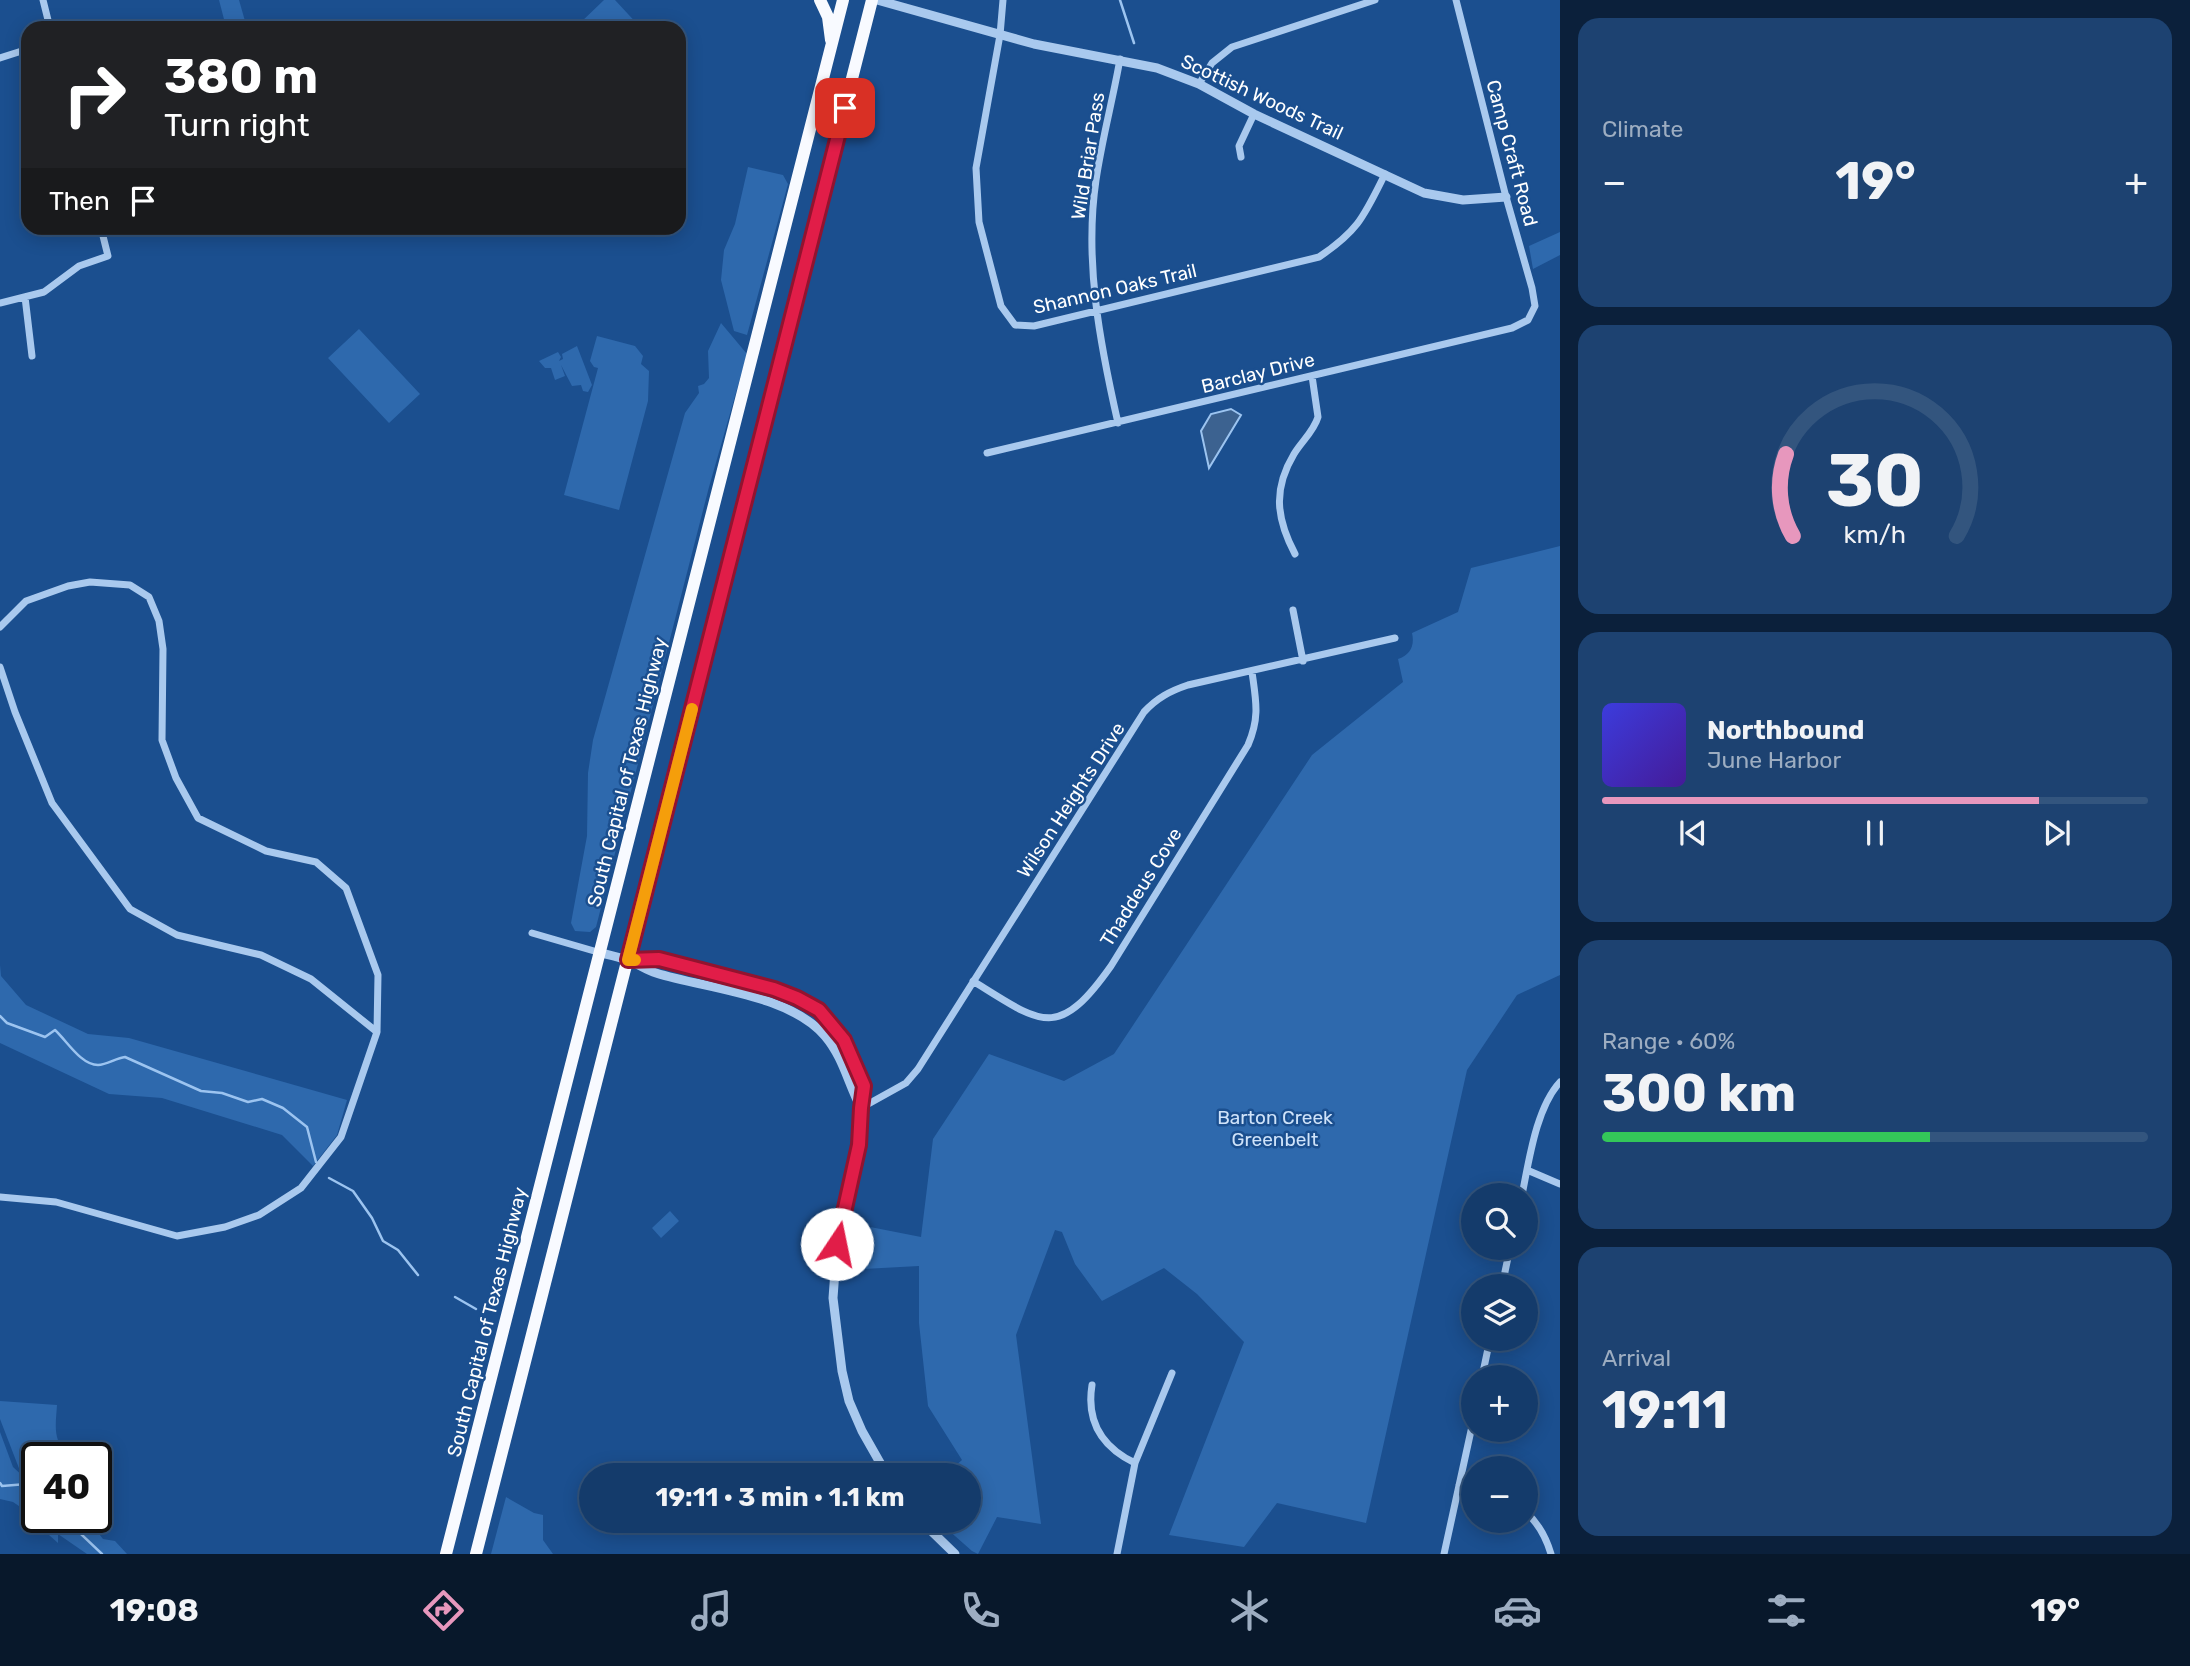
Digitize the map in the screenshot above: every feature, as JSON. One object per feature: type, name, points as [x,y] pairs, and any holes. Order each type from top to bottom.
[{"type":"highway","points":[[820,0],[828,17],[832,47]]},
{"type":"highway","name":"South Capital of Texas Highway","points":[[446,1554],[844,0]]},
{"type":"highway","points":[[476,1554],[874,0]]},
{"type":"street","points":[[43,0],[48,21]]},
{"type":"street","name":"Scottish Woods Trail","points":[[874,0],[1034,44],[1157,68],[1199,84],[1254,114],[1424,193],[1463,200],[1506,197]]},
{"type":"street","name":"Shannon Oaks Trail","points":[[1003,0],[1000,35],[976,167],[979,222],[1001,306],[1015,325],[1034,326],[1319,257],[1342,241],[1360,223],[1385,174]]},
{"type":"street","points":[[1199,84],[1212,64],[1232,47],[1375,0]]},
{"type":"street","name":"Camp Craft Road","points":[[1456,0],[1532,288],[1535,306],[1532,315]]},
{"type":"street","points":[[0,58],[21,51]]},
{"type":"street","name":"Wild Briar Pass","points":[[1118,423],[1103,357],[1092,232],[1096,181],[1120,59]]},
{"type":"street","points":[[1241,156],[1239,146],[1254,114]]},
{"type":"street","points":[[0,303],[44,292],[79,266],[108,256],[102,235]]},
{"type":"street","points":[[25,297],[32,356]]},
{"type":"street","name":"Barclay Drive","points":[[987,453],[1513,328],[1523,324],[1532,315]]},
{"type":"street","points":[[1295,554],[1280,522],[1279,504],[1288,467],[1318,417],[1312,376]]},
{"type":"street","points":[[0,627],[26,601],[68,586],[89,582],[130,584],[149,597],[159,621],[163,649],[162,740],[176,778],[198,818],[266,851],[316,862],[346,888],[378,975],[377,1032],[341,1137],[301,1188],[259,1215],[225,1227],[177,1236],[56,1202],[0,1197]]},
{"type":"street","points":[[1293,610],[1303,661]]},
{"type":"street","name":"Wilson Heights Drive","points":[[861,1108],[906,1083],[1144,712],[1161,696],[1188,685],[1395,638]]},
{"type":"street","points":[[0,667],[52,803],[130,909],[177,935],[261,955],[301,974],[377,1032]]},
{"type":"street","name":"Thaddeus Cove","points":[[973,981],[1018,1010],[1042,1017],[1065,1015],[1086,1000],[1111,966],[1248,745],[1258,716],[1252,672]]},
{"type":"street","points":[[532,933],[628,960],[653,973],[768,1002],[791,1011],[813,1024],[838,1053],[850,1088],[861,1108]]},
{"type":"street","points":[[628,960],[659,959],[747,981],[797,998],[819,1010],[844,1040],[857,1065],[864,1086],[859,1145],[837,1244],[833,1298],[842,1371],[849,1401],[880,1463]]},
{"type":"street","points":[[1524,1183],[1542,1114],[1553,1089],[1560,1082]]},
{"type":"street","points":[[1527,1170],[1560,1184]]},
{"type":"street","points":[[1117,1554],[1135,1463],[1172,1373]]},
{"type":"street","points":[[1092,1385],[1091,1409],[1098,1433],[1108,1446],[1135,1463]]},
{"type":"street","points":[[1444,1554],[1469,1442]]},
{"type":"street","points":[[1538,1525],[1551,1554]]},
{"type":"street","points":[[934,1533],[956,1554]]},
{"type":"green space","points":[[219,0],[239,0],[245,21],[224,21]]},
{"type":"green space","points":[[604,0],[615,0],[634,21],[582,21]]},
{"type":"green space","points":[[748,167],[783,175],[788,184],[747,335],[734,331],[721,280],[724,250],[735,224]]},
{"type":"green space","points":[[1560,232],[1560,255],[1533,269],[1529,246]]},
{"type":"green space","points":[[721,323],[747,354],[709,487],[596,927],[590,932],[575,931],[571,923],[587,836],[588,773],[593,740],[685,413],[699,393],[698,386],[709,378],[708,351]]},
{"type":"green space","points":[[359,329],[420,394],[389,423],[328,358]]},
{"type":"green space","points":[[597,336],[635,346],[643,356],[641,364],[649,371],[648,401],[619,510],[564,495],[598,368],[590,361]]},
{"type":"green space","points":[[577,346],[592,385],[588,392],[583,391],[581,385],[572,386],[561,365],[565,376],[555,380],[551,368],[545,368],[539,361],[558,352],[561,357],[559,361],[563,359],[562,354]]},
{"type":"green space","name":"Barton Creek Greenbelt","points":[[1560,546],[1560,975],[1517,995],[1467,1070],[1366,1523],[1277,1503],[1244,1547],[1169,1535],[1244,1342],[1197,1294],[1164,1268],[1102,1301],[1075,1264],[1062,1232],[1055,1230],[1016,1335],[1041,1524],[997,1517],[978,1554],[972,1551],[952,1533],[981,1533],[981,1463],[959,1463],[962,1460],[928,1406],[919,1323],[919,1266],[845,1270],[855,1224],[921,1237],[933,1139],[989,1054],[1064,1081],[1114,1054],[1312,755],[1403,682],[1398,659],[1411,649],[1412,633],[1458,612],[1471,568]]},
{"type":"green space","points":[[0,965],[1,976],[26,1005],[88,1034],[129,1038],[347,1100],[337,1135],[313,1166],[282,1135],[162,1098],[109,1094],[0,1043]]},
{"type":"green space","points":[[670,1211],[679,1221],[661,1238],[652,1228]]},
{"type":"green space","points":[[0,1401],[57,1405],[56,1431],[59,1442],[21,1442],[20,1471],[0,1419]]},
{"type":"green space","points":[[0,1432],[13,1467],[21,1474],[21,1507],[0,1499]]},
{"type":"green space","points":[[506,1497],[534,1513],[543,1515],[543,1540],[553,1554],[491,1554]]},
{"type":"green space","points":[[44,1533],[98,1533],[103,1539],[115,1541],[127,1554],[87,1554],[58,1534],[58,1543]]},
{"type":"shaded area","points":[[1231,409],[1241,415],[1209,468],[1201,431],[1211,414]]},
{"type":"waterway","points":[[1120,0],[1134,43]]},
{"type":"waterway","points":[[0,1016],[7,1023],[45,1037],[55,1030],[80,1057],[92,1064],[101,1065],[125,1057],[201,1091],[222,1093],[248,1102],[262,1099],[283,1108],[307,1127],[316,1162]]},
{"type":"waterway","points":[[329,1178],[353,1191],[372,1218],[383,1241],[398,1250],[418,1275]]},
{"type":"waterway","points":[[455,1297],[476,1309]]},
{"type":"waterway","points":[[0,1483],[2,1486],[21,1484]]},
{"type":"waterway","points":[[80,1533],[102,1554]]},
{"type":"slow traffic","points":[[635,960],[628,960],[692,709]]},
{"type":"route","points":[[837,1244],[859,1145],[864,1086],[844,1040],[819,1010],[774,989],[659,959],[628,960],[845,108]]}]
